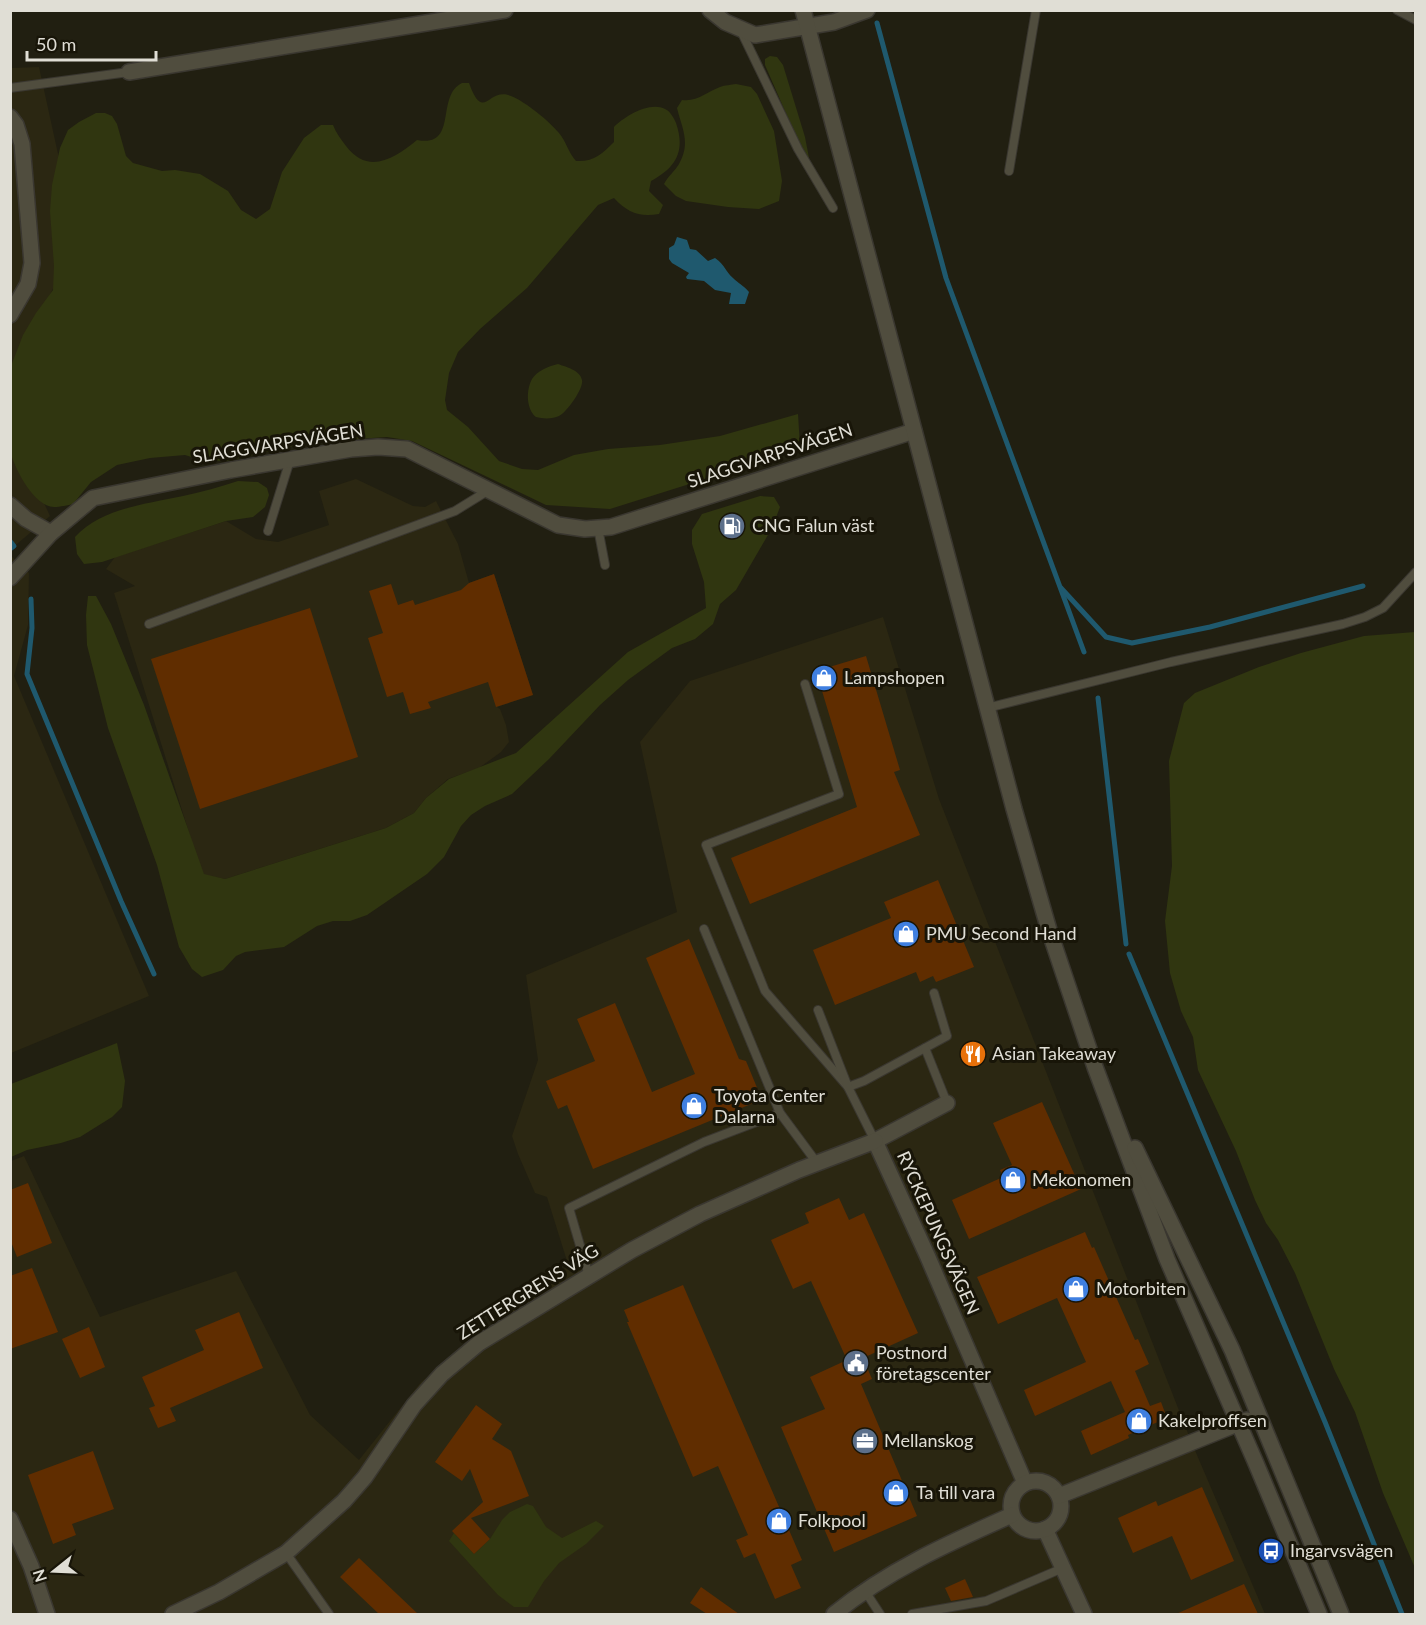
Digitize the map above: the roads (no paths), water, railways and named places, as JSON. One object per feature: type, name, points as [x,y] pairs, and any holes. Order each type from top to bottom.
[{"type":"street","points":[[129,72],[505,10]]},
{"type":"street","points":[[710,10],[741,30],[755,34],[834,22],[867,10]]},
{"type":"street","points":[[803,10],[987,708],[1049,930],[1095,1067],[1167,1259],[1319,1614]]},
{"type":"street","points":[[10,117],[16,125],[24,152],[32,263],[28,284],[10,315]]},
{"type":"street","name":"SLAGGVARPSVÄGEN","points":[[10,578],[51,533],[93,498],[351,449],[378,447],[407,449],[558,525],[585,529],[611,527],[914,431]]},
{"type":"street","points":[[10,505],[26,519],[51,533]]},
{"type":"street","points":[[1095,1067],[1233,1350],[1341,1614]]},
{"type":"street","name":"RYCKEPUNGSVÄGEN","points":[[947,1103],[875,1141],[927,1255],[1025,1483]]},
{"type":"street","name":"ZETTERGRENS VÄG","points":[[172,1614],[219,1592],[286,1553],[344,1501],[365,1477],[414,1405],[442,1374],[478,1343],[661,1234],[700,1214],[817,1163],[875,1141]]},
{"type":"street","points":[[1059,1496],[1258,1415]]},
{"type":"street","points":[[1041,1481],[1055,1489],[1059,1496],[1060,1513],[1045,1529],[1038,1531],[1023,1527],[1012,1515],[1012,1497],[1025,1483],[1041,1481]]},
{"type":"street","points":[[834,1614],[864,1591],[913,1561],[1012,1515]]},
{"type":"street","points":[[10,1520],[47,1614]]},
{"type":"street","points":[[1045,1529],[1084,1614]]},
{"type":"lane","points":[[1009,171],[1036,10]]},
{"type":"lane","points":[[1397,10],[1416,20]]},
{"type":"lane","points":[[741,30],[798,149],[833,208]]},
{"type":"lane","points":[[10,87],[129,72]]},
{"type":"lane","points":[[268,531],[290,460]]},
{"type":"lane","points":[[149,624],[455,511],[489,490]]},
{"type":"lane","points":[[598,528],[605,565]]},
{"type":"lane","points":[[987,708],[1171,662],[1343,624],[1383,608],[1416,572]]},
{"type":"lane","points":[[805,684],[839,794],[706,845],[765,991],[848,1087]]},
{"type":"lane","points":[[704,929],[780,1113],[817,1163]]},
{"type":"lane","points":[[848,1087],[864,1082],[947,1036],[934,993]]},
{"type":"lane","points":[[818,1010],[848,1087],[875,1141]]},
{"type":"lane","points":[[925,1048],[947,1103]]},
{"type":"lane","points":[[589,1276],[569,1208],[704,1142],[780,1113]]},
{"type":"lane","points":[[286,1553],[329,1614]]},
{"type":"lane","points":[[912,1614],[986,1601],[1063,1568]]},
{"type":"lane","points":[[864,1591],[880,1614]]},
{"type":"water","points":[[677,237],[687,240],[690,249],[696,250],[708,261],[715,258],[749,292],[745,304],[729,304],[731,293],[715,290],[704,281],[687,279],[689,273],[669,259],[669,248],[674,245]]},
{"type":"waterway","points":[[877,23],[946,278],[1084,652]]},
{"type":"waterway","points":[[10,541],[14,546],[10,549]]},
{"type":"waterway","points":[[1061,588],[1106,637],[1132,643],[1210,627],[1363,586]]},
{"type":"waterway","points":[[31,599],[32,628],[27,674],[121,901],[154,974]]},
{"type":"waterway","points":[[1098,698],[1126,944]]},
{"type":"waterway","points":[[1129,954],[1325,1422],[1402,1614]]},
{"type":"place","name":"CNG Falun väst","points":[[732,526]]},
{"type":"place","name":"Lampshopen","points":[[824,678]]},
{"type":"place","name":"PMU Second Hand","points":[[906,934]]},
{"type":"place","name":"Asian Takeaway","points":[[973,1054]]},
{"type":"place","name":"Toyota Center Dalarna","points":[[694,1106]]},
{"type":"place","name":"Mekonomen","points":[[1013,1180]]},
{"type":"place","name":"Motorbiten","points":[[1076,1289]]},
{"type":"place","name":"Postnord företagscenter","points":[[856,1363]]},
{"type":"place","name":"Kakelproffsen","points":[[1139,1421]]},
{"type":"place","name":"Mellanskog","points":[[865,1441]]},
{"type":"place","name":"Ta till vara","points":[[896,1493]]},
{"type":"place","name":"Folkpool","points":[[779,1521]]},
{"type":"place","name":"Ingarvsvägen","points":[[1271,1551]]}]
